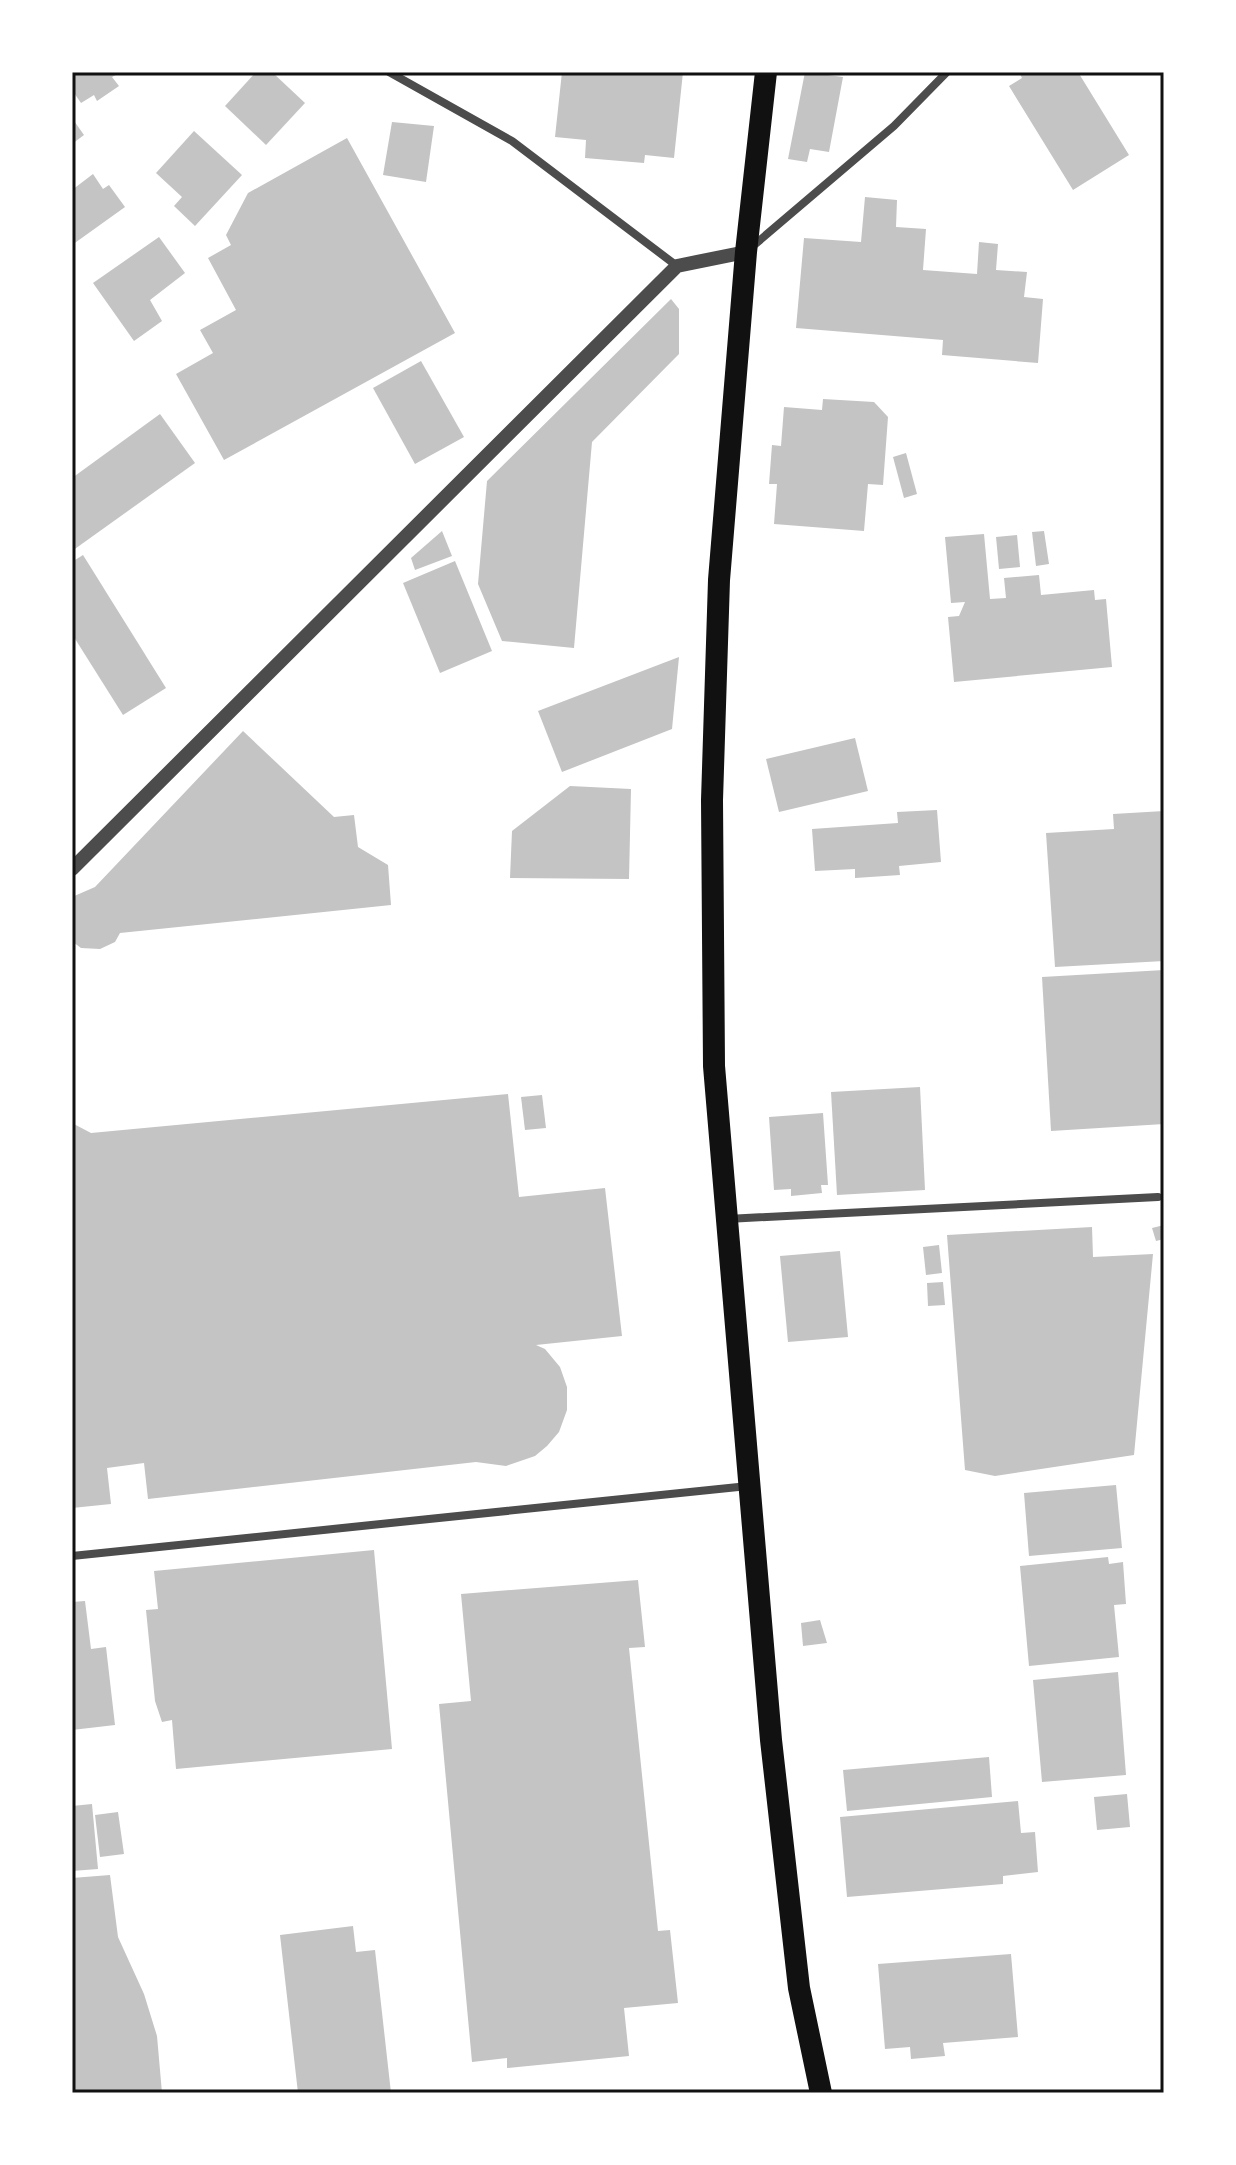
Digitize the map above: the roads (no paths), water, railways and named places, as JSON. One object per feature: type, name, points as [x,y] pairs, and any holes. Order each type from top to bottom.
[{"type":"highway","points":[[766,72],[746,252],[719,580],[712,800],[714,1066],[771,1740],[799,1988],[821,2093]]},
{"type":"street","points":[[389,72],[512,141],[677,266]]},
{"type":"street","points":[[72,869],[677,266],[746,252],[894,126],[947,72]]},
{"type":"street","points":[[726,1219],[1158,1197]]},
{"type":"street","points":[[72,1556],[749,1486]]}]
